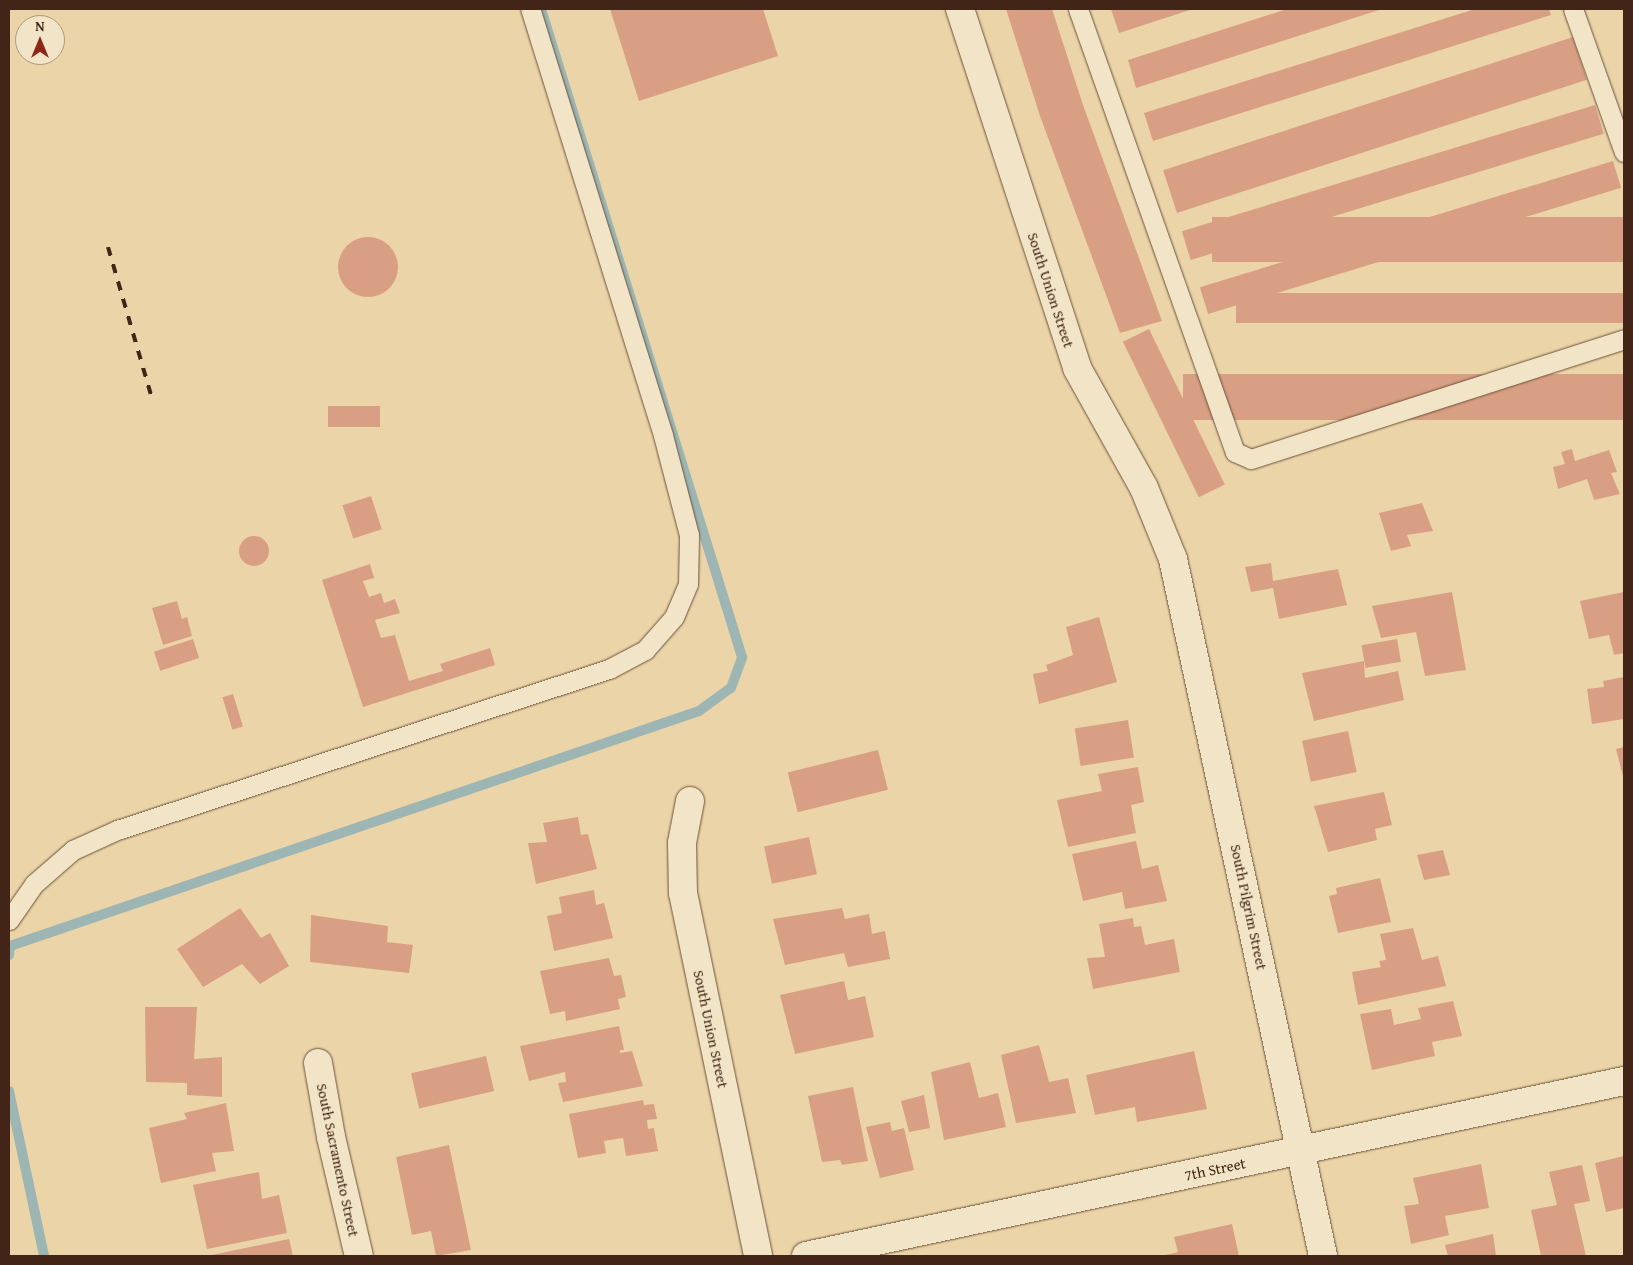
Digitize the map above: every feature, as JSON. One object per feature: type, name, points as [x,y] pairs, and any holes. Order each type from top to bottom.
[{"type":"street","name":"South Union Street","points":[[960,9],[1077,368],[1144,488],[1173,559]]},
{"type":"street","name":"South Pilgrim Street","points":[[1173,559],[1323,1256]]},
{"type":"street","name":"South Union Street","points":[[690,801],[682,843],[683,894],[758,1256]]},
{"type":"street","name":"South Sacramento Street","points":[[318,1063],[331,1137],[359,1256]]},
{"type":"street","name":"7th Street","points":[[806,1256],[1624,1081]]},
{"type":"lane","points":[[9,920],[34,884],[73,850],[117,830],[609,669],[645,650],[674,617],[688,584],[691,560],[689,535],[660,426],[530,9]]},
{"type":"lane","points":[[1078,9],[1234,452],[1251,459],[1624,338]]},
{"type":"lane","points":[[1573,9],[1624,152]]},
{"type":"building","points":[[610,9],[763,9],[778,56],[639,101]]},
{"type":"building","points":[[1006,9],[1052,9],[1083,105],[1162,321],[1120,333],[1040,116]]},
{"type":"building","points":[[1111,9],[1193,9],[1119,33]]},
{"type":"building","points":[[1287,9],[1382,9],[1136,88],[1128,60]]},
{"type":"building","points":[[1475,9],[1549,9],[1551,15],[1153,141],[1144,113]]},
{"type":"building","points":[[1573,37],[1587,80],[1177,213],[1163,170]]},
{"type":"building","points":[[1595,105],[1604,134],[1191,260],[1182,231]]},
{"type":"building","points":[[1613,161],[1621,188],[1208,314],[1200,287]]},
{"type":"building","points":[[1212,217],[1624,217],[1624,262],[1212,262]]},
{"type":"building","points":[[362,237],[374,237],[390,245],[396,255],[398,267],[396,279],[390,289],[374,297],[362,297],[346,289],[338,273],[338,261],[346,245]]},
{"type":"building","points":[[1236,293],[1624,293],[1624,323],[1236,323]]},
{"type":"building","points":[[1149,329],[1225,484],[1199,497],[1123,342]]},
{"type":"building","points":[[1183,374],[1624,374],[1624,420],[1183,420]]},
{"type":"building","points":[[328,406],[380,406],[380,427],[328,427]]},
{"type":"building","points":[[1572,449],[1575,461],[1609,450],[1617,472],[1611,473],[1620,494],[1594,500],[1587,479],[1558,489],[1553,467],[1565,464],[1561,452]]},
{"type":"building","points":[[371,496],[382,529],[353,539],[342,505]]},
{"type":"building","points":[[1422,503],[1433,531],[1407,535],[1411,546],[1391,551],[1379,513]]},
{"type":"building","points":[[254,536],[265,540],[269,551],[265,562],[254,566],[243,562],[239,551],[243,540]]},
{"type":"building","points":[[1271,563],[1273,581],[1338,569],[1347,605],[1279,619],[1273,588],[1251,592],[1245,567]]},
{"type":"building","points":[[370,564],[374,578],[363,581],[369,597],[381,593],[384,603],[395,599],[400,613],[375,620],[381,638],[395,635],[409,681],[443,671],[440,664],[490,648],[495,665],[363,707],[322,580]]},
{"type":"building","points":[[1452,592],[1466,670],[1425,676],[1416,632],[1381,638],[1372,606]]},
{"type":"building","points":[[1624,592],[1624,653],[1614,655],[1609,635],[1589,639],[1580,601]]},
{"type":"building","points":[[177,601],[182,619],[187,617],[192,636],[163,645],[152,608]]},
{"type":"building","points":[[1099,617],[1117,682],[1039,704],[1033,674],[1048,671],[1046,665],[1073,655],[1066,627]]},
{"type":"building","points":[[193,639],[199,658],[160,671],[154,652]]},
{"type":"building","points":[[1397,639],[1401,662],[1366,668],[1362,645]]},
{"type":"building","points":[[1364,661],[1365,678],[1398,671],[1404,700],[1314,721],[1302,673]]},
{"type":"building","points":[[1624,677],[1624,719],[1592,724],[1587,689],[1604,687],[1603,681]]},
{"type":"building","points":[[233,694],[243,727],[232,730],[222,697]]},
{"type":"building","points":[[1128,720],[1134,758],[1081,766],[1075,728]]},
{"type":"building","points":[[1348,731],[1357,772],[1311,782],[1302,741]]},
{"type":"building","points":[[1624,747],[1624,780],[1616,749]]},
{"type":"building","points":[[878,750],[888,790],[798,812],[788,772]]},
{"type":"building","points":[[1138,767],[1144,802],[1131,805],[1136,833],[1068,847],[1057,800],[1102,791],[1098,774]]},
{"type":"building","points":[[1384,792],[1392,825],[1375,829],[1377,840],[1328,852],[1314,806]]},
{"type":"building","points":[[578,817],[581,835],[588,834],[597,869],[536,884],[528,843],[547,842],[543,823]]},
{"type":"building","points":[[809,837],[817,874],[772,884],[764,847]]},
{"type":"building","points":[[1136,841],[1142,869],[1158,865],[1167,901],[1125,909],[1122,892],[1083,901],[1072,854]]},
{"type":"building","points":[[1443,850],[1450,875],[1424,880],[1417,855]]},
{"type":"building","points":[[1380,878],[1391,922],[1338,933],[1329,896],[1337,894],[1336,888]]},
{"type":"building","points":[[594,890],[596,905],[604,903],[613,938],[554,951],[547,916],[562,913],[559,897]]},
{"type":"building","points":[[240,908],[261,938],[270,933],[289,966],[260,984],[242,964],[203,987],[177,949]]},
{"type":"building","points":[[842,908],[845,919],[869,914],[872,934],[885,931],[890,959],[848,967],[844,953],[785,965],[773,919]]},
{"type":"building","points":[[311,915],[388,926],[387,942],[413,945],[409,973],[310,962]]},
{"type":"building","points":[[1133,918],[1134,927],[1141,926],[1145,945],[1174,939],[1180,972],[1093,989],[1087,958],[1105,957],[1099,924]]},
{"type":"building","points":[[1413,928],[1422,960],[1438,956],[1446,986],[1358,1005],[1352,972],[1381,967],[1379,961],[1386,960],[1380,934]]},
{"type":"building","points":[[609,958],[614,976],[621,975],[626,997],[618,999],[620,1009],[566,1021],[565,1011],[550,1014],[540,971]]},
{"type":"building","points":[[844,981],[848,1000],[865,996],[874,1037],[795,1054],[780,995]]},
{"type":"building","points":[[1453,1001],[1462,1036],[1432,1042],[1435,1056],[1372,1070],[1360,1014],[1391,1009],[1394,1025],[1421,1019],[1418,1008]]},
{"type":"building","points":[[145,1007],[197,1007],[194,1059],[222,1057],[222,1097],[187,1095],[187,1083],[146,1082]]},
{"type":"building","points":[[619,1026],[624,1050],[620,1050],[620,1053],[632,1051],[643,1086],[563,1102],[558,1083],[566,1082],[565,1072],[529,1081],[520,1046]]},
{"type":"building","points":[[1039,1045],[1049,1082],[1068,1078],[1076,1113],[1016,1123],[1001,1055]]},
{"type":"building","points":[[1194,1051],[1207,1109],[1137,1122],[1135,1107],[1095,1115],[1086,1075]]},
{"type":"building","points":[[486,1056],[494,1091],[419,1108],[411,1073]]},
{"type":"building","points":[[970,1062],[979,1098],[998,1093],[1006,1127],[944,1140],[931,1072]]},
{"type":"building","points":[[853,1087],[868,1161],[842,1165],[840,1160],[822,1162],[808,1096]]},
{"type":"building","points":[[924,1095],[930,1128],[909,1132],[901,1101]]},
{"type":"building","points":[[643,1100],[644,1105],[654,1104],[657,1119],[647,1120],[648,1129],[654,1128],[658,1151],[626,1156],[623,1138],[604,1141],[606,1153],[578,1158],[569,1114]]},
{"type":"building","points":[[226,1103],[234,1151],[212,1153],[216,1171],[161,1183],[149,1128],[187,1119],[184,1113]]},
{"type":"building","points":[[890,1122],[892,1131],[904,1128],[914,1170],[880,1178],[866,1127]]},
{"type":"building","points":[[449,1145],[471,1250],[436,1256],[431,1231],[412,1235],[396,1157]]},
{"type":"building","points":[[1624,1156],[1624,1208],[1606,1212],[1595,1163]]},
{"type":"building","points":[[1481,1164],[1489,1208],[1445,1216],[1449,1235],[1411,1244],[1404,1206],[1419,1204],[1413,1178]]},
{"type":"building","points":[[1582,1165],[1590,1201],[1574,1204],[1586,1256],[1541,1256],[1531,1210],[1557,1205],[1549,1172]]},
{"type":"building","points":[[259,1172],[262,1199],[279,1195],[287,1233],[207,1249],[193,1185]]},
{"type":"building","points":[[1232,1224],[1239,1256],[1161,1256],[1178,1252],[1174,1237]]},
{"type":"building","points":[[1493,1234],[1496,1256],[1448,1256],[1445,1245]]},
{"type":"building","points":[[289,1239],[293,1256],[212,1256],[212,1255]]},
{"type":"waterway","points":[[9,955],[10,946],[699,711],[731,688],[742,657],[541,9]]},
{"type":"waterway","points":[[9,1091],[44,1256]]},
{"type":"railway","points":[[108,247],[151,395]]}]
